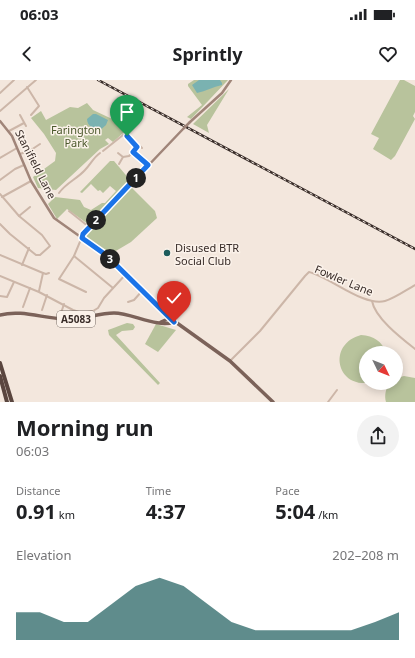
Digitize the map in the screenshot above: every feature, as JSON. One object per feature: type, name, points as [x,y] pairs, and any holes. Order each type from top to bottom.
[{"type":"highway","points":[[0,363],[12,402]]},
{"type":"highway","points":[[0,376],[7,402]]},
{"type":"main road","points":[[82,238],[89,227],[184,128],[222,93],[231,80]]},
{"type":"main road","name":"Stanifield Lane","points":[[1,123],[8,131],[20,154],[31,181],[54,218],[101,250],[174,322],[230,361],[273,402]]},
{"type":"main road","name":"A5083","points":[[0,315],[20,313],[60,319],[72,319],[114,313],[160,323],[167,324],[174,322]]},
{"type":"main road","points":[[160,323],[170,318]]},
{"type":"street","points":[[0,93],[14,80]]},
{"type":"street","points":[[0,111],[36,80]]},
{"type":"street","points":[[27,87],[39,106],[31,116]]},
{"type":"street","points":[[8,131],[25,124],[20,115]]},
{"type":"street","points":[[103,151],[120,137],[125,135],[137,147],[140,146],[142,148]]},
{"type":"street","points":[[20,154],[40,144]]},
{"type":"street","points":[[119,164],[123,157],[128,156],[137,147]]},
{"type":"street","points":[[0,158],[17,148]]},
{"type":"street","points":[[133,152],[148,165]]},
{"type":"street","points":[[118,153],[123,157]]},
{"type":"street","points":[[59,193],[94,157],[100,154]]},
{"type":"street","points":[[0,180],[15,169],[24,165]]},
{"type":"street","points":[[2,197],[31,181]]},
{"type":"street","points":[[0,194],[19,216],[42,235],[50,246],[38,255],[10,234],[0,224]]},
{"type":"street","points":[[19,216],[30,207]]},
{"type":"street","points":[[69,211],[89,227]]},
{"type":"street","points":[[82,238],[74,256],[59,279],[86,292]]},
{"type":"street","points":[[22,265],[28,248]]},
{"type":"street","points":[[0,255],[43,273],[49,273]]},
{"type":"street","points":[[74,256],[113,288]]},
{"type":"street","name":"Fowler Lane","points":[[230,361],[260,331],[305,276],[310,272],[352,293],[372,301],[386,301],[415,285]]},
{"type":"street","points":[[39,292],[43,273]]},
{"type":"street","points":[[0,276],[47,295],[73,310],[82,313],[93,311],[98,308],[104,298],[126,274]]},
{"type":"street","points":[[0,296],[7,297],[14,282]]},
{"type":"street","points":[[23,307],[30,288]]},
{"type":"street","points":[[128,302],[134,300],[142,291]]},
{"type":"street","points":[[42,310],[47,295]]},
{"type":"street","points":[[372,301],[374,310],[379,317],[415,349]]},
{"type":"street","points":[[60,312],[64,304]]},
{"type":"street","points":[[328,402],[337,390]]},
{"type":"green space","points":[[194,80],[228,80],[191,119],[187,117],[202,105],[188,86],[188,84]]},
{"type":"green space","points":[[400,80],[404,80],[415,86],[415,112],[413,116],[415,119],[395,156],[391,160],[373,149],[379,138],[371,134]]},
{"type":"green space","points":[[229,89],[207,125],[209,133],[193,124]]},
{"type":"green space","name":"Farington Park","points":[[87,103],[93,110],[125,125],[131,126],[113,142],[108,138],[105,140],[109,144],[100,149],[56,190],[38,188],[33,177],[55,161],[56,153],[44,134],[31,118],[41,111],[46,120],[70,107],[78,108]]},
{"type":"green space","points":[[110,161],[114,161],[130,180],[88,224],[67,209],[57,219],[48,204],[55,197],[80,200],[84,207],[91,210],[102,203],[105,203],[116,191],[110,186],[103,193],[100,190],[98,191],[91,184],[82,193],[80,192]]},
{"type":"green space","points":[[132,188],[155,211],[157,218],[131,242],[109,255],[88,240],[86,235]]},
{"type":"green space","points":[[127,323],[133,324],[135,327],[133,330],[122,331],[116,335],[160,383],[158,385],[109,335],[108,330]]},
{"type":"green space","points":[[156,324],[176,330],[158,352],[145,344]]},
{"type":"green space","points":[[361,335],[374,338],[382,346],[359,346],[359,382],[348,378],[340,363],[340,355],[344,347],[351,340]]},
{"type":"green space","points":[[403,376],[415,378],[415,402],[386,402],[386,390],[403,390]]},
{"type":"water","points":[[199,80],[220,80],[222,85],[197,93],[192,85]]},
{"type":"water","points":[[93,114],[108,120],[106,125],[98,132],[91,127],[87,121],[87,119]]},
{"type":"railway","points":[[98,80],[415,249]]},
{"type":"place","name":"Disused BTR Social Club","points":[[167,253]]},
{"type":"route","points":[[127,136],[136,144],[137,147],[133,152],[148,165],[99,216],[83,234],[82,238],[101,250],[174,322]]}]
